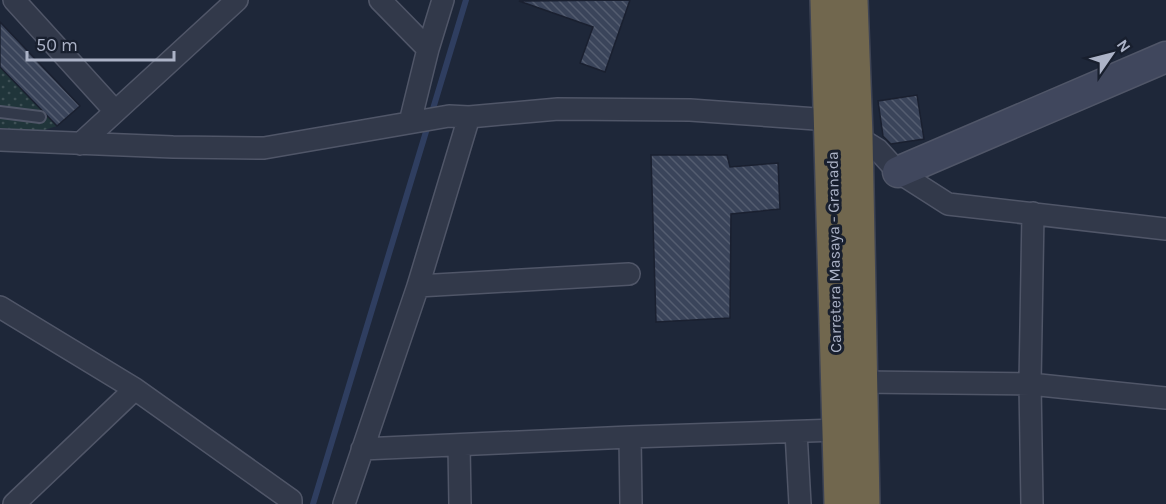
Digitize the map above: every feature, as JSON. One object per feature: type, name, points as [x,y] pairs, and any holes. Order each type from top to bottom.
[{"type":"highway","name":"Carretera Masaya - Granada","points":[[827,0],[843,128],[861,382],[863,504]]},
{"type":"highway","name":"Carretera Masaya - Granada","points":[[841,504],[838,430],[843,128],[851,0]]},
{"type":"street","points":[[14,0],[114,110]]},
{"type":"street","points":[[80,144],[114,110],[237,0]]},
{"type":"street","points":[[380,0],[428,50]]},
{"type":"street","points":[[416,121],[428,50],[443,0]]},
{"type":"street","points":[[898,172],[1166,57]]},
{"type":"street","points":[[0,140],[264,148],[416,121],[459,116],[558,109],[690,110],[843,128],[878,150],[898,172],[948,204],[1166,229]]},
{"type":"street","points":[[344,504],[418,286],[459,116]]},
{"type":"street","points":[[1032,504],[1030,384],[1033,213]]},
{"type":"street","points":[[418,286],[629,274]]},
{"type":"street","points":[[0,307],[135,388],[291,500],[291,504]]},
{"type":"street","points":[[861,382],[1030,384],[1166,398]]},
{"type":"street","points":[[14,504],[135,388]]},
{"type":"street","points":[[362,449],[838,430]]},
{"type":"street","points":[[796,432],[800,504]]},
{"type":"street","points":[[630,437],[631,504]]},
{"type":"street","points":[[459,445],[460,504]]},
{"type":"lane","points":[[0,112],[40,117]]},
{"type":"green space","points":[[0,67],[57,126],[41,131],[0,128]]},
{"type":"building","points":[[630,0],[605,72],[580,63],[593,27],[519,1]]},
{"type":"building","points":[[0,22],[80,106],[57,126],[0,67]]},
{"type":"building","points":[[917,95],[924,139],[891,144],[883,136],[878,101]]},
{"type":"building","points":[[651,155],[727,155],[730,167],[778,163],[780,209],[731,214],[730,318],[656,322]]},
{"type":"waterway","points":[[313,504],[466,0]]}]
